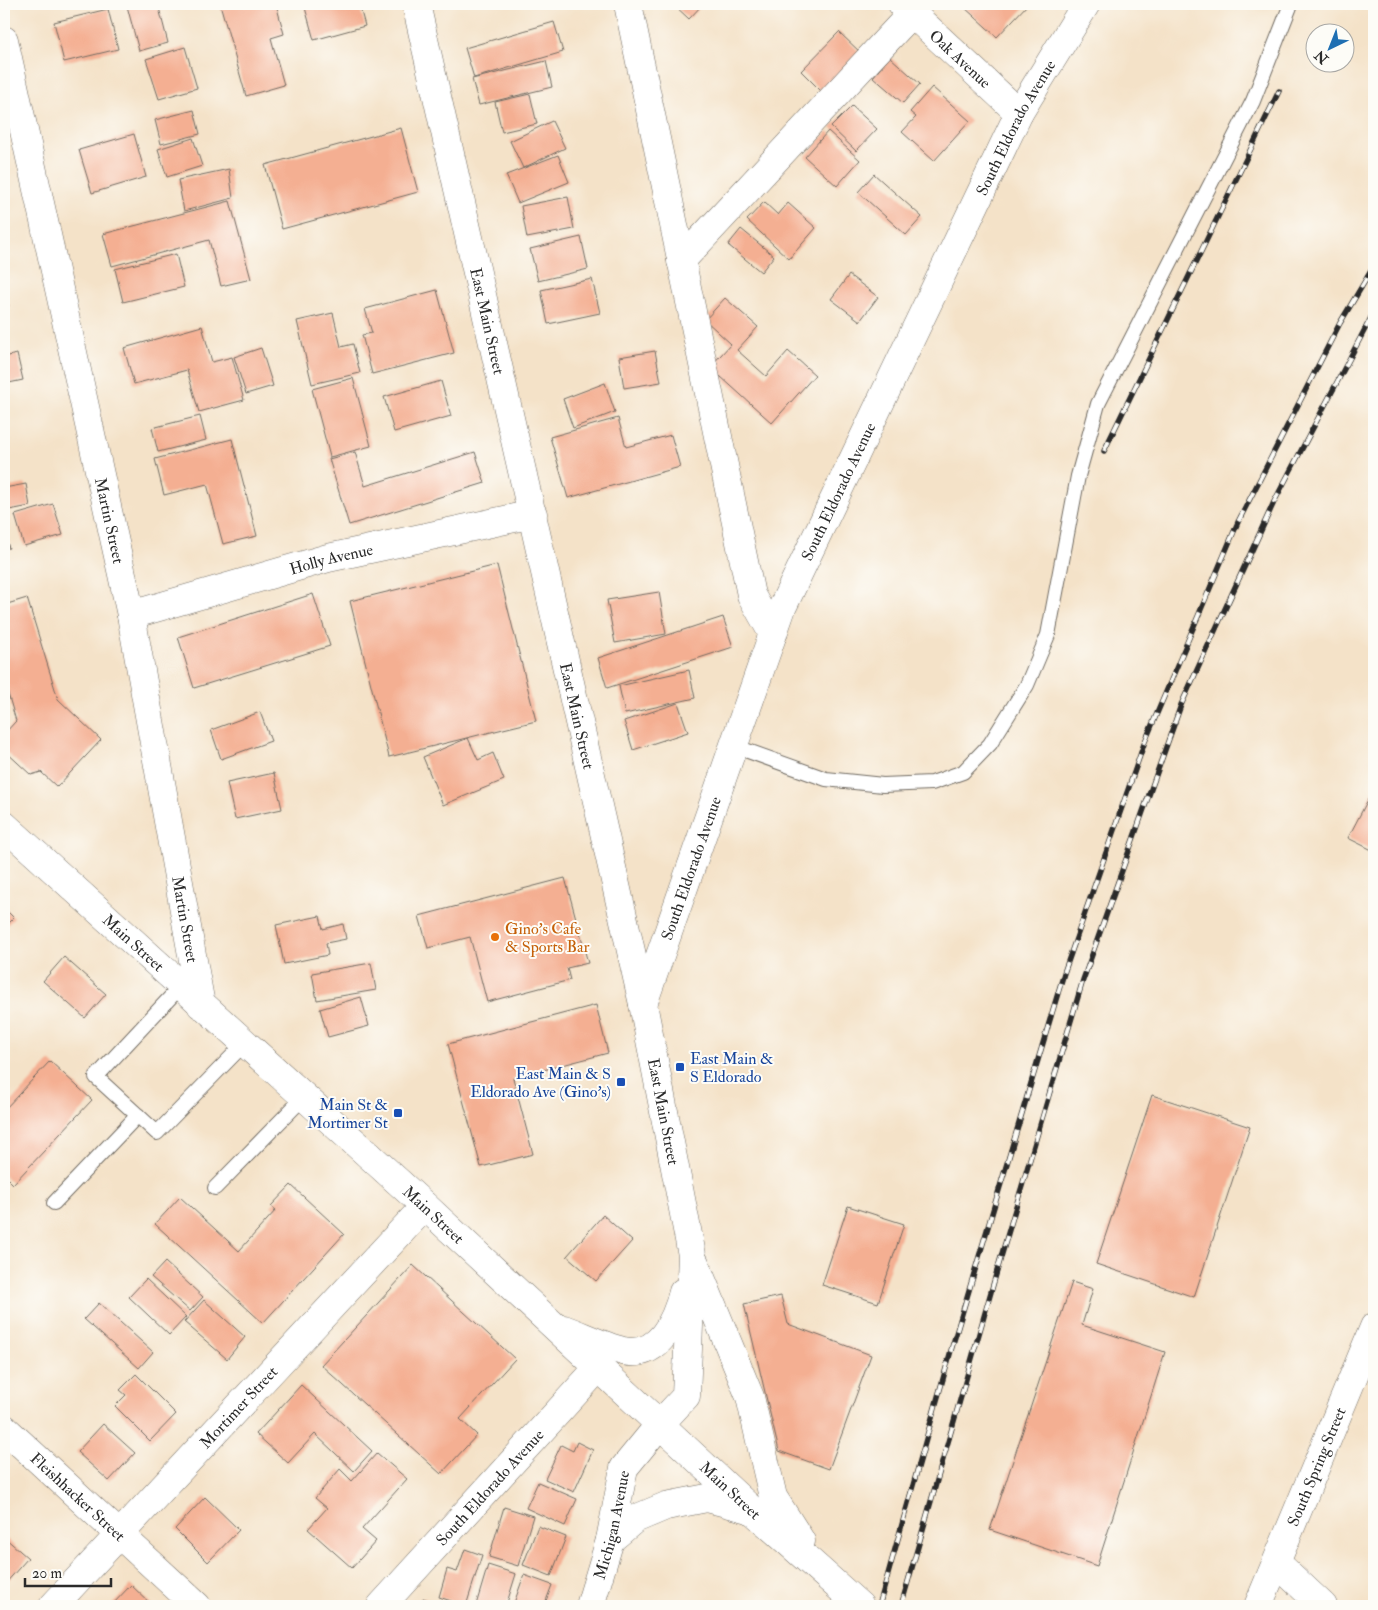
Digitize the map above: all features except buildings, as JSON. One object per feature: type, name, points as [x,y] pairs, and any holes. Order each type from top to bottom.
[{"type":"street","name":"East Main Street","points":[[416,4],[643,1004],[692,1255],[686,1396],[660,1424]]},
{"type":"street","points":[[628,4],[751,594],[773,634]]},
{"type":"street","name":"South Eldorado Avenue","points":[[643,1004],[782,608],[1019,113],[1086,4]]},
{"type":"street","points":[[681,261],[907,8]]},
{"type":"street","name":"Oak Avenue","points":[[907,8],[1019,113]]},
{"type":"street","name":"Martin Street","points":[[4,40],[131,616],[201,1005]]},
{"type":"street","name":"Holly Avenue","points":[[131,616],[328,558],[533,514]]},
{"type":"street","name":"Main Street","points":[[4,825],[425,1206],[752,1510],[860,1606]]},
{"type":"street","name":"Mortimer Street","points":[[53,1606],[425,1206]]},
{"type":"street","points":[[551,1324],[625,1352],[647,1350],[664,1337],[678,1315],[692,1255]]},
{"type":"street","points":[[692,1255],[750,1397],[773,1497],[819,1570]]},
{"type":"street","name":"South Spring Street","points":[[1258,1606],[1374,1327]]},
{"type":"street","name":"South Eldorado Avenue","points":[[381,1606],[598,1368]]},
{"type":"street","name":"Michigan Avenue","points":[[590,1606],[610,1540],[624,1468],[660,1424]]},
{"type":"street","name":"Fleishhacker Street","points":[[4,1428],[197,1606]]},
{"type":"street","points":[[610,1540],[635,1519],[666,1506],[707,1498],[752,1510]]},
{"type":"street","points":[[1277,1563],[1323,1606]]},
{"type":"lane","points":[[734,746],[826,779],[883,785],[932,783],[963,772],[990,744],[1027,685],[1048,635],[1078,476],[1098,404],[1253,101],[1291,4]]},
{"type":"lane","points":[[181,986],[96,1077],[157,1133],[244,1044]]},
{"type":"lane","points":[[215,1188],[304,1097]]},
{"type":"lane","points":[[54,1203],[138,1115]]},
{"type":"railway","points":[[1104,451],[1279,91]]},
{"type":"railway","points":[[879,1606],[952,1347],[1064,973],[1144,744],[1238,522],[1340,323],[1374,266]]},
{"type":"railway","points":[[901,1606],[1083,980],[1181,705],[1274,502],[1374,312]]},
{"type":"place","name":"Gino's Cafe & Sports Bar","points":[[495,937]]},
{"type":"place","name":"East Main & S Eldorado","points":[[680,1067]]},
{"type":"place","name":"East Main & S Eldorado Ave (Gino's)","points":[[621,1082]]},
{"type":"place","name":"Main St & Mortimer St","points":[[398,1113]]}]
